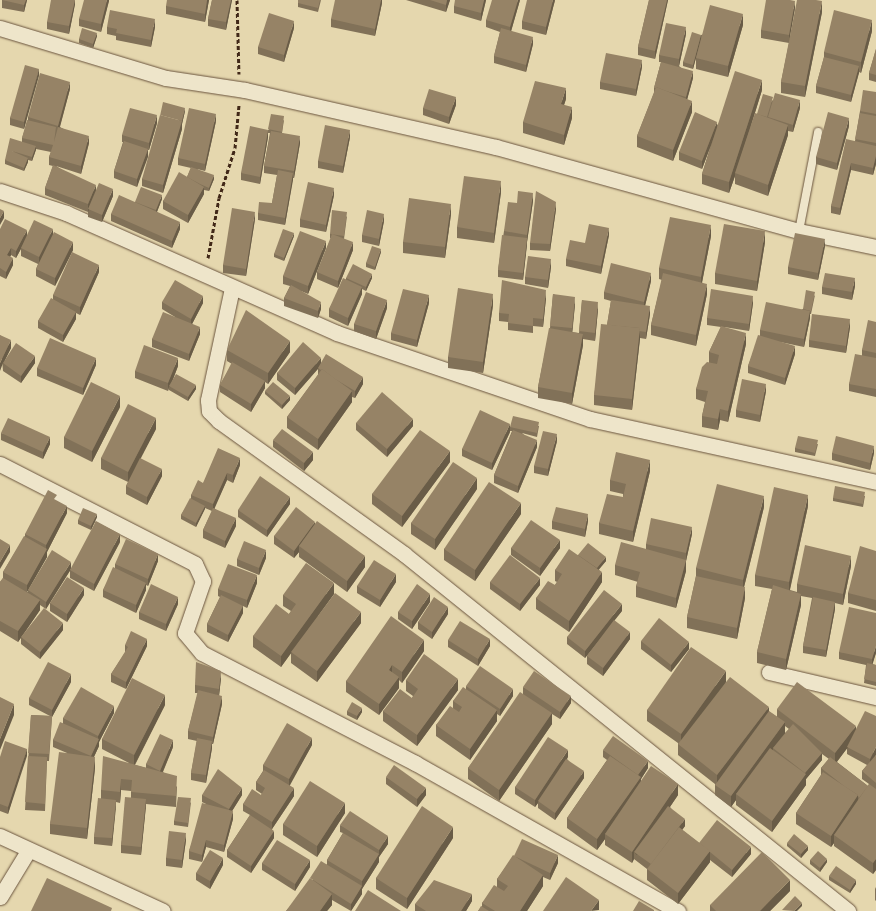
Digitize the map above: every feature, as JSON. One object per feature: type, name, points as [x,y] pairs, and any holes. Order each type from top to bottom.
[{"type":"street","points":[[0,28],[166,78],[239,89],[496,147],[798,230],[876,247]]},
{"type":"street","points":[[0,191],[66,213],[337,334],[590,419],[876,482]]},
{"type":"street","points":[[232,288],[208,400],[214,416],[404,554],[848,911]]},
{"type":"street","points":[[0,464],[195,564],[203,581],[185,633],[202,653],[415,763],[678,911]]},
{"type":"street","points":[[770,672],[876,697]]},
{"type":"street","points":[[0,836],[28,851],[163,911]]},
{"type":"street","points":[[0,897],[28,851]]},
{"type":"lane","points":[[798,230],[818,132]]},
{"type":"path","points":[[202,274],[235,148],[239,89],[237,0]]},
{"type":"building","points":[[2,0],[26,0],[24,5]]},
{"type":"building","points":[[51,0],[75,0],[69,26],[47,22]]},
{"type":"building","points":[[84,0],[107,0],[101,24],[79,19]]},
{"type":"building","points":[[167,0],[207,0],[205,14],[166,6]]},
{"type":"building","points":[[212,0],[231,0],[226,22],[208,19]]},
{"type":"building","points":[[298,0],[320,0],[318,8],[298,3]]},
{"type":"building","points":[[335,0],[381,0],[375,29],[331,19]]},
{"type":"building","points":[[430,0],[447,0],[446,5]]},
{"type":"building","points":[[455,0],[484,0],[481,13],[454,6]]},
{"type":"building","points":[[492,0],[518,0],[510,27],[486,20]]},
{"type":"building","points":[[527,0],[553,0],[546,27],[522,21]]},
{"type":"building","points":[[649,0],[667,0],[655,51],[638,47]]},
{"type":"building","points":[[766,0],[795,1],[789,35],[761,30]]},
{"type":"building","points":[[797,0],[822,1],[805,86],[781,82]]},
{"type":"building","points":[[710,5],[743,14],[728,66],[696,58]]},
{"type":"building","points":[[110,10],[155,19],[151,40],[116,33],[117,29],[107,27]]},
{"type":"building","points":[[834,10],[872,20],[861,62],[824,52]]},
{"type":"building","points":[[269,13],[294,21],[284,55],[258,47]]},
{"type":"building","points":[[666,23],[686,27],[679,59],[659,55]]},
{"type":"building","points":[[82,28],[97,33],[93,44],[79,39]]},
{"type":"building","points":[[501,28],[533,37],[526,65],[494,56]]},
{"type":"building","points":[[692,32],[701,35],[693,65],[683,62]]},
{"type":"building","points":[[876,49],[876,75],[869,73]]},
{"type":"building","points":[[606,53],[642,60],[636,89],[600,82]]},
{"type":"building","points":[[824,57],[859,66],[851,95],[816,86]]},
{"type":"building","points":[[661,62],[693,71],[686,97],[656,87],[654,88]]},
{"type":"building","points":[[25,65],[39,69],[24,122],[10,118]]},
{"type":"building","points":[[735,71],[762,80],[729,182],[702,174]]},
{"type":"building","points":[[40,73],[70,82],[58,126],[28,117]]},
{"type":"building","points":[[535,81],[566,88],[561,104],[572,107],[564,135],[523,122]]},
{"type":"building","points":[[656,87],[692,101],[673,150],[637,136]]},
{"type":"building","points":[[429,89],[456,97],[449,117],[423,108]]},
{"type":"building","points":[[863,90],[876,92],[876,114],[860,111]]},
{"type":"building","points":[[775,93],[800,100],[793,125],[768,117]]},
{"type":"building","points":[[763,94],[773,97],[767,117],[757,114]]},
{"type":"building","points":[[163,102],[185,108],[182,121],[160,115]]},
{"type":"building","points":[[130,108],[157,115],[149,143],[122,135]]},
{"type":"building","points":[[189,108],[216,114],[205,164],[178,158]]},
{"type":"building","points":[[695,112],[717,122],[702,161],[679,152]]},
{"type":"building","points":[[828,112],[849,118],[837,163],[816,157]]},
{"type":"building","points":[[755,113],[788,125],[768,185],[735,173]]},
{"type":"building","points":[[860,113],[876,116],[876,143],[855,139]]},
{"type":"building","points":[[271,114],[284,116],[282,132],[268,129]]},
{"type":"building","points":[[160,115],[182,121],[163,185],[142,179]]},
{"type":"building","points":[[27,120],[56,127],[54,142],[58,127],[89,136],[81,166],[49,157],[53,145],[22,138]]},
{"type":"building","points":[[325,125],[350,130],[343,166],[318,161]]},
{"type":"building","points":[[250,126],[268,130],[260,177],[241,173]]},
{"type":"building","points":[[271,131],[300,136],[294,171],[264,166]]},
{"type":"building","points":[[10,138],[36,146],[32,157],[12,151],[28,158],[24,168],[5,160]]},
{"type":"building","points":[[846,139],[876,146],[876,156],[873,168],[851,163],[840,208],[831,206]]},
{"type":"building","points":[[124,141],[148,149],[137,179],[114,171]]},
{"type":"building","points":[[53,165],[96,185],[88,204],[45,188]]},
{"type":"building","points":[[191,167],[214,175],[209,188],[187,177]]},
{"type":"building","points":[[278,170],[293,173],[285,218],[258,213],[259,202],[272,203]]},
{"type":"building","points":[[179,172],[204,187],[188,215],[163,201]]},
{"type":"building","points":[[464,176],[501,181],[494,233],[457,227]]},
{"type":"building","points":[[308,182],[334,188],[326,225],[300,219]]},
{"type":"building","points":[[99,183],[113,189],[102,215],[88,209]]},
{"type":"building","points":[[141,187],[162,195],[156,210],[135,202]]},
{"type":"building","points":[[518,191],[533,193],[527,235],[504,231],[508,202],[517,203]]},
{"type":"building","points":[[536,191],[556,202],[550,244],[530,243]]},
{"type":"building","points":[[119,195],[180,222],[172,241],[111,214]]},
{"type":"building","points":[[409,198],[451,204],[445,247],[403,242]]},
{"type":"building","points":[[232,208],[255,212],[246,269],[223,265]]},
{"type":"building","points":[[0,209],[4,211],[0,218]]},
{"type":"building","points":[[332,210],[347,212],[344,236],[330,234]]},
{"type":"building","points":[[367,210],[384,214],[379,239],[362,235]]},
{"type":"building","points":[[670,217],[711,225],[701,277],[659,268]]},
{"type":"building","points":[[5,219],[27,230],[16,251],[11,248],[7,255],[13,258],[6,272],[0,268],[0,229]]},
{"type":"building","points":[[34,220],[53,229],[39,257],[21,248]]},
{"type":"building","points":[[589,224],[609,228],[601,266],[566,259],[570,240],[585,243]]},
{"type":"building","points":[[724,224],[765,231],[757,281],[715,273]]},
{"type":"building","points":[[283,229],[294,233],[284,258],[274,254]]},
{"type":"building","points":[[300,231],[326,241],[308,286],[283,276]]},
{"type":"building","points":[[54,232],[73,242],[55,278],[36,269]]},
{"type":"building","points":[[795,233],[825,239],[818,273],[788,267]]},
{"type":"building","points":[[332,234],[353,242],[338,281],[317,272]]},
{"type":"building","points":[[502,235],[527,238],[523,273],[498,270]]},
{"type":"building","points":[[372,246],[381,249],[375,267],[366,263]]},
{"type":"building","points":[[72,252],[99,265],[80,307],[53,295]]},
{"type":"building","points":[[528,256],[551,259],[548,280],[525,277]]},
{"type":"building","points":[[611,263],[651,273],[644,302],[604,292]]},
{"type":"building","points":[[353,264],[372,274],[366,287],[346,278]]},
{"type":"building","points":[[663,273],[707,284],[696,335],[651,325]]},
{"type":"building","points":[[825,273],[855,278],[852,292],[822,287]]},
{"type":"building","points":[[343,278],[362,287],[348,318],[329,309]]},
{"type":"building","points":[[175,280],[203,296],[191,319],[162,302]]},
{"type":"building","points":[[502,280],[546,290],[543,319],[533,318],[533,326],[508,323],[509,314],[499,313]]},
{"type":"building","points":[[291,285],[321,302],[318,311],[284,298]]},
{"type":"building","points":[[458,288],[493,294],[483,362],[448,357]]},
{"type":"building","points":[[403,289],[429,295],[417,340],[391,333]]},
{"type":"building","points":[[711,289],[753,296],[749,324],[707,318]]},
{"type":"building","points":[[806,290],[815,292],[811,311],[803,309]]},
{"type":"building","points":[[366,292],[387,300],[376,331],[354,324]]},
{"type":"building","points":[[553,294],[575,297],[572,328],[550,326]]},
{"type":"building","points":[[51,298],[76,312],[63,335],[38,321]]},
{"type":"building","points":[[582,300],[598,302],[595,333],[579,331]]},
{"type":"building","points":[[611,300],[650,306],[646,332],[639,331],[640,328],[607,325]]},
{"type":"building","points":[[766,302],[810,311],[804,339],[760,330]]},
{"type":"building","points":[[246,310],[290,341],[268,373],[227,350]]},
{"type":"building","points":[[163,312],[200,327],[189,354],[152,339]]},
{"type":"building","points":[[812,314],[850,319],[846,346],[809,340]]},
{"type":"building","points":[[868,320],[876,322],[876,353],[862,350]]},
{"type":"building","points":[[601,324],[640,328],[632,399],[594,395]]},
{"type":"building","points":[[721,326],[746,333],[728,411],[720,409],[718,419],[702,416],[708,391],[696,389],[702,367],[707,362],[717,364],[719,355],[709,352]]},
{"type":"building","points":[[549,328],[583,334],[572,393],[538,387]]},
{"type":"building","points":[[0,335],[11,340],[0,363]]},
{"type":"building","points":[[758,335],[795,346],[785,378],[748,366]]},
{"type":"building","points":[[50,338],[96,358],[83,388],[37,368]]},
{"type":"building","points":[[303,342],[321,358],[295,388],[277,373]]},
{"type":"building","points":[[16,343],[35,356],[21,376],[3,363]]},
{"type":"building","points":[[144,345],[178,358],[168,383],[135,371]]},
{"type":"building","points":[[326,354],[363,377],[355,391],[318,368]]},
{"type":"building","points":[[855,354],[876,358],[876,389],[849,384]]},
{"type":"building","points":[[232,362],[265,381],[251,404],[220,385]]},
{"type":"building","points":[[322,369],[352,391],[318,439],[287,417]]},
{"type":"building","points":[[176,374],[196,385],[188,397],[169,386]]},
{"type":"building","points":[[742,379],[766,384],[760,415],[736,410]]},
{"type":"building","points":[[91,382],[120,396],[92,451],[64,437]]},
{"type":"building","points":[[273,382],[290,396],[282,405],[265,391]]},
{"type":"building","points":[[382,392],[413,419],[387,449],[356,423]]},
{"type":"building","points":[[128,404],[156,418],[128,472],[101,458]]},
{"type":"building","points":[[480,410],[510,424],[492,463],[462,449]]},
{"type":"building","points":[[513,416],[539,422],[537,433],[510,427]]},
{"type":"building","points":[[8,418],[50,437],[43,452],[1,433]]},
{"type":"building","points":[[282,429],[313,452],[304,463],[273,440]]},
{"type":"building","points":[[420,430],[450,451],[402,516],[372,494]]},
{"type":"building","points":[[513,430],[537,440],[518,486],[494,475]]},
{"type":"building","points":[[543,431],[557,434],[548,469],[534,466]]},
{"type":"building","points":[[798,436],[818,440],[815,453],[795,448]]},
{"type":"building","points":[[836,436],[874,446],[870,463],[832,453]]},
{"type":"building","points":[[218,448],[240,458],[233,475],[227,473],[213,504],[191,495],[198,480],[203,483]]},
{"type":"building","points":[[616,452],[650,460],[633,531],[599,523],[607,494],[623,497],[626,484],[610,480]]},
{"type":"building","points":[[140,458],[162,469],[147,497],[126,486]]},
{"type":"building","points":[[453,462],[477,478],[435,539],[411,523]]},
{"type":"building","points":[[260,476],[290,497],[267,530],[238,510]]},
{"type":"building","points":[[489,482],[521,503],[475,570],[444,549]]},
{"type":"building","points":[[717,484],[764,496],[743,580],[696,568]]},
{"type":"building","points":[[835,486],[865,492],[863,504],[833,498]]},
{"type":"building","points":[[774,487],[808,495],[789,582],[755,575]]},
{"type":"building","points":[[48,490],[57,495],[54,499],[67,506],[46,545],[25,534]]},
{"type":"building","points":[[190,498],[205,506],[196,523],[181,515]]},
{"type":"building","points":[[296,507],[315,522],[294,551],[274,536]]},
{"type":"building","points":[[556,507],[588,514],[585,529],[552,521]]},
{"type":"building","points":[[83,508],[97,514],[91,526],[78,520]]},
{"type":"building","points":[[213,508],[236,518],[225,541],[203,530]]},
{"type":"building","points":[[651,518],[692,527],[686,553],[646,544]]},
{"type":"building","points":[[531,520],[560,540],[540,568],[511,548]]},
{"type":"building","points":[[96,521],[120,534],[94,584],[70,570]]},
{"type":"building","points":[[317,521],[365,556],[347,581],[299,546]]},
{"type":"building","points":[[24,536],[47,549],[27,585],[3,572]]},
{"type":"building","points":[[0,539],[10,545],[0,562]]},
{"type":"building","points":[[126,539],[158,554],[148,579],[115,564]]},
{"type":"building","points":[[244,541],[266,550],[259,568],[237,559]]},
{"type":"building","points":[[621,542],[686,560],[676,598],[636,586],[640,572],[615,565]]},
{"type":"building","points":[[588,543],[606,557],[597,568],[578,555]]},
{"type":"building","points":[[805,545],[851,556],[843,594],[797,584]]},
{"type":"building","points":[[860,546],[876,551],[876,600],[848,593]]},
{"type":"building","points":[[569,549],[602,572],[569,621],[536,598],[548,581],[555,585],[562,574],[555,570]]},
{"type":"building","points":[[52,550],[71,562],[46,602],[28,590]]},
{"type":"building","points":[[510,555],[540,578],[520,604],[490,582]]},
{"type":"building","points":[[374,560],[396,574],[380,600],[357,586]]},
{"type":"building","points":[[306,563],[334,583],[281,656],[253,636],[276,604],[289,614],[296,604],[283,595]]},
{"type":"building","points":[[228,564],[257,575],[247,600],[218,589]]},
{"type":"building","points":[[113,567],[146,583],[136,605],[103,590]]},
{"type":"building","points":[[696,576],[745,587],[737,628],[687,617]]},
{"type":"building","points":[[67,577],[84,588],[67,614],[50,603]]},
{"type":"building","points":[[3,578],[40,600],[18,631],[0,621],[0,582]]},
{"type":"building","points":[[151,584],[178,597],[166,624],[139,612]]},
{"type":"building","points":[[417,584],[430,594],[412,621],[398,612]]},
{"type":"building","points":[[773,585],[801,594],[786,659],[757,652]]},
{"type":"building","points":[[604,590],[622,604],[585,651],[567,637]]},
{"type":"building","points":[[335,593],[361,612],[317,671],[291,652]]},
{"type":"building","points":[[221,595],[243,606],[228,635],[207,624]]},
{"type":"building","points":[[434,597],[448,607],[432,632],[418,622]]},
{"type":"building","points":[[813,597],[835,602],[826,650],[803,646]]},
{"type":"building","points":[[849,607],[876,613],[876,646],[872,659],[839,652]]},
{"type":"building","points":[[44,608],[63,623],[40,652],[21,637]]},
{"type":"building","points":[[391,616],[424,640],[402,672],[392,665],[389,670],[399,677],[379,704],[346,681]]},
{"type":"building","points":[[659,618],[689,642],[671,665],[641,641]]},
{"type":"building","points":[[614,620],[630,632],[603,668],[587,656]]},
{"type":"building","points":[[460,621],[490,639],[478,659],[448,640]]},
{"type":"building","points":[[131,631],[147,639],[126,682],[111,674],[128,647],[125,645]]},
{"type":"building","points":[[691,647],[726,671],[681,734],[647,710]]},
{"type":"building","points":[[424,654],[458,679],[417,735],[383,711],[400,689],[412,698],[418,689],[406,680]]},
{"type":"building","points":[[48,662],[71,674],[52,710],[29,698]]},
{"type":"building","points":[[196,662],[221,671],[219,689],[195,685]]},
{"type":"building","points":[[867,663],[876,665],[876,682],[864,679]]},
{"type":"building","points":[[480,666],[513,689],[500,709],[466,686]]},
{"type":"building","points":[[534,671],[571,696],[560,712],[523,687]]},
{"type":"building","points":[[730,677],[769,707],[717,775],[678,744]]},
{"type":"building","points":[[132,678],[165,695],[134,755],[102,739]]},
{"type":"building","points":[[797,682],[856,726],[835,753],[777,709]]},
{"type":"building","points":[[81,687],[114,706],[98,736],[63,718]]},
{"type":"building","points":[[463,687],[497,710],[470,749],[436,725],[450,706],[459,712],[462,707],[453,701]]},
{"type":"building","points":[[198,690],[222,696],[213,737],[188,731]]},
{"type":"building","points":[[520,692],[552,713],[499,790],[468,768]]},
{"type":"building","points":[[0,697],[14,704],[0,739]]},
{"type":"building","points":[[352,702],[362,708],[357,716],[347,711]]},
{"type":"building","points":[[769,711],[785,722],[731,796],[715,785]]},
{"type":"building","points":[[865,711],[876,716],[876,747],[870,759],[847,747]]},
{"type":"building","points":[[31,715],[52,716],[49,754],[28,753]]},
{"type":"building","points":[[60,722],[99,739],[91,756],[53,740]]},
{"type":"building","points":[[287,723],[312,738],[289,779],[263,765]]},
{"type":"building","points":[[793,724],[822,753],[805,773],[773,748]]},
{"type":"building","points":[[160,734],[173,740],[160,771],[146,764]]},
{"type":"building","points":[[613,736],[648,761],[638,775],[603,750]]},
{"type":"building","points":[[548,737],[568,750],[535,800],[515,787]]},
{"type":"building","points":[[197,738],[212,741],[206,775],[191,773]]},
{"type":"building","points":[[5,741],[27,749],[8,807],[0,804],[0,757]]},
{"type":"building","points":[[770,748],[806,774],[772,821],[736,794]]},
{"type":"building","points":[[59,752],[95,757],[87,828],[50,824]]},
{"type":"building","points":[[28,756],[47,757],[45,804],[25,802]]},
{"type":"building","points":[[103,756],[177,776],[176,796],[131,792],[132,780],[121,779],[120,792],[101,790]]},
{"type":"building","points":[[610,756],[641,777],[597,839],[567,818]]},
{"type":"building","points":[[830,757],[868,786],[859,798],[858,795],[821,768]]},
{"type":"building","points":[[876,757],[876,783],[862,771]]},
{"type":"building","points":[[566,759],[584,771],[555,813],[538,801]]},
{"type":"building","points":[[394,765],[426,788],[417,799],[386,777]]},
{"type":"building","points":[[651,766],[678,784],[632,852],[605,834]]},
{"type":"building","points":[[218,769],[242,788],[229,809],[202,795]]},
{"type":"building","points":[[264,770],[294,788],[272,822],[243,804],[252,789],[261,795],[265,788],[256,782]]},
{"type":"building","points":[[823,772],[858,795],[831,836],[796,813]]},
{"type":"building","points":[[310,781],[345,803],[317,846],[283,824]]},
{"type":"building","points":[[869,784],[876,789],[876,859],[873,863],[834,835]]},
{"type":"building","points":[[125,797],[146,799],[141,847],[121,845]]},
{"type":"building","points":[[178,797],[191,798],[188,823],[174,821]]},
{"type":"building","points":[[98,798],[116,800],[112,838],[94,837]]},
{"type":"building","points":[[202,803],[233,811],[224,845],[206,840],[202,855],[189,851]]},
{"type":"building","points":[[422,806],[453,827],[407,898],[376,878]]},
{"type":"building","points":[[668,806],[685,819],[651,864],[634,852]]},
{"type":"building","points":[[350,811],[388,836],[379,850],[340,825]]},
{"type":"building","points":[[250,815],[274,831],[251,866],[227,850]]},
{"type":"building","points":[[717,820],[751,847],[732,870],[699,843]]},
{"type":"building","points":[[679,827],[710,851],[678,893],[647,869]]},
{"type":"building","points":[[169,831],[186,833],[182,860],[166,858]]},
{"type":"building","points":[[343,833],[379,854],[362,881],[327,860]]},
{"type":"building","points":[[794,834],[808,846],[801,854],[787,843]]},
{"type":"building","points":[[522,839],[558,855],[550,873],[514,856]]},
{"type":"building","points":[[277,840],[310,860],[295,884],[262,863]]},
{"type":"building","points":[[210,850],[223,858],[210,881],[196,873]]},
{"type":"building","points":[[818,851],[827,859],[820,868],[810,860]]},
{"type":"building","points":[[762,852],[790,880],[760,911],[716,911],[710,905]]},
{"type":"building","points":[[513,855],[543,875],[520,911],[495,911],[482,903],[494,885],[504,891],[508,886],[497,879]]},
{"type":"building","points":[[321,861],[362,886],[351,904],[310,878]]},
{"type":"building","points":[[836,866],[856,880],[850,890],[829,876]]},
{"type":"building","points":[[566,877],[599,900],[591,911],[543,911]]},
{"type":"building","points":[[47,878],[112,908],[111,911],[31,911]]},
{"type":"building","points":[[310,878],[332,894],[320,911],[286,911]]},
{"type":"building","points":[[434,880],[472,894],[461,911],[426,911],[415,904]]},
{"type":"building","points":[[368,890],[401,911],[355,911]]},
{"type":"building","points":[[795,896],[802,903],[794,911],[782,910]]},
{"type":"building","points":[[639,901],[654,910],[654,911],[633,911]]},
{"type":"building","points":[[481,906],[489,911],[478,911]]}]
